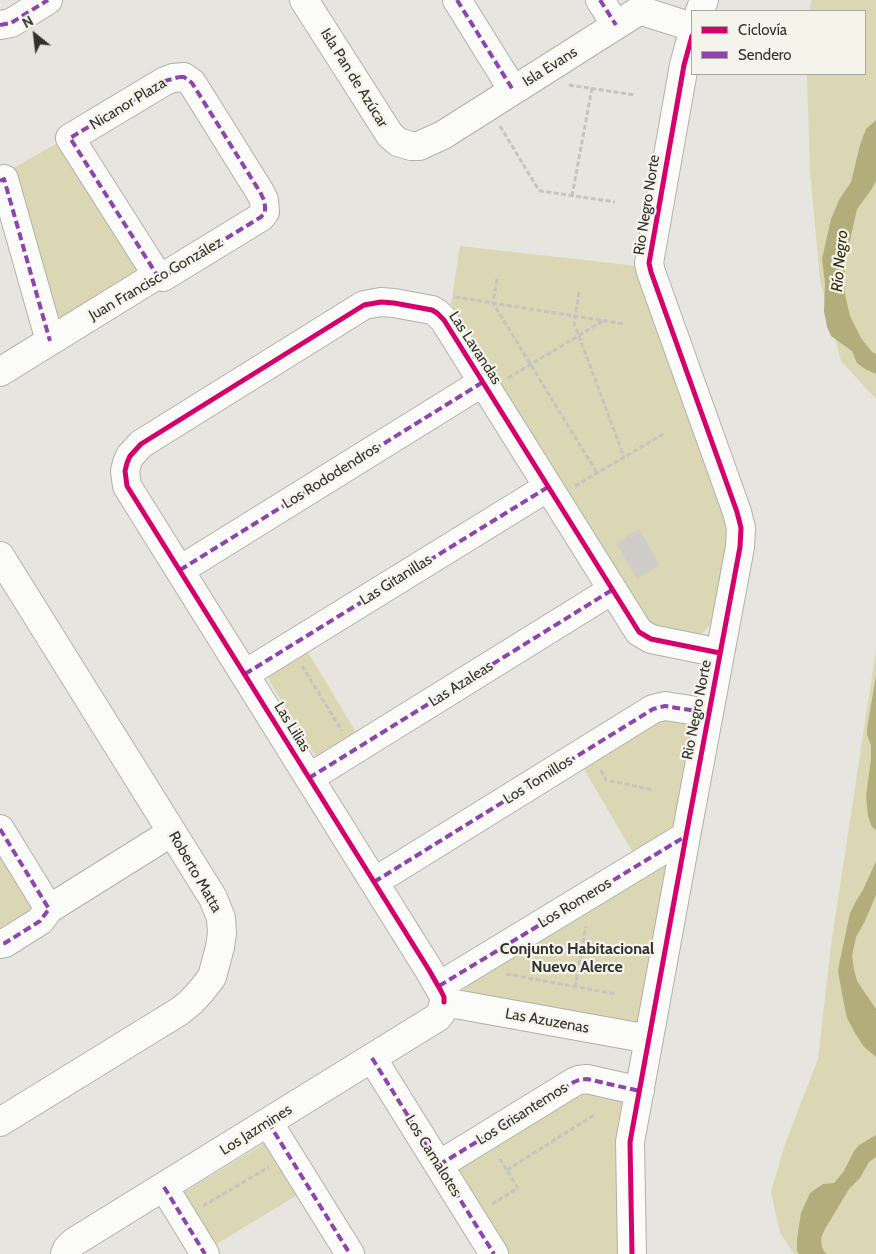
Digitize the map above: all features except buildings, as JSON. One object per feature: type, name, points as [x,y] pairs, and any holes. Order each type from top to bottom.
[{"type":"street","points":[[0,25],[11,23],[48,0]]},
{"type":"street","name":"Isla Pan de Azúcar","points":[[304,0],[390,135],[398,142],[411,146]]},
{"type":"street","points":[[457,0],[522,85]]},
{"type":"street","points":[[600,0],[616,25]]},
{"type":"street","name":"Isla Evans","points":[[411,146],[419,146],[443,135],[637,12],[642,11],[691,27]]},
{"type":"street","name":"Rio Negro Norte","points":[[632,1254],[630,1142],[740,547],[741,528],[737,512],[651,272],[650,263],[684,65],[691,40]]},
{"type":"street","name":"Nicanor Plaza","points":[[158,275],[70,138],[166,80],[184,77],[192,83],[264,200],[265,212],[261,217]]},
{"type":"street","points":[[0,181],[4,179],[50,341]]},
{"type":"street","name":"Juan Francisco González","points":[[0,372],[158,275],[163,276],[261,217]]},
{"type":"street","name":"Las Lavandas","points":[[127,463],[140,444],[364,305],[394,302],[432,310],[437,312],[444,320],[636,628],[642,635],[651,639],[720,653]]},
{"type":"street","name":"Los Rododendros","points":[[180,570],[485,386]]},
{"type":"street","name":"Las Lilias","points":[[127,463],[125,471],[127,486],[442,994]]},
{"type":"street","name":"Las Gitanillas","points":[[245,674],[551,492]]},
{"type":"street","name":"Roberto Matta","points":[[0,556],[213,898],[221,918],[222,933],[212,977],[191,1002],[180,1011],[0,1122]]},
{"type":"street","name":"Las Azaleas","points":[[309,778],[612,590]]},
{"type":"street","name":"Los Tomillos","points":[[374,882],[658,706],[709,713]]},
{"type":"street","points":[[0,829],[49,909]]},
{"type":"street","points":[[0,944],[5,943],[40,921],[49,909],[172,832]]},
{"type":"street","name":"Los Romeros","points":[[442,994],[482,960],[686,836]]},
{"type":"street","name":"Las Azuzenas","points":[[442,994],[649,1039]]},
{"type":"street","name":"Los Jazmines","points":[[65,1254],[74,1242],[438,1017],[442,994]]},
{"type":"street","name":"Los Camalotes","points":[[372,1058],[494,1254]]},
{"type":"street","name":"Los Crisantemos","points":[[439,1165],[579,1080],[640,1091]]},
{"type":"street","points":[[268,1122],[350,1254]]},
{"type":"street","points":[[164,1187],[198,1243]]},
{"type":"path","points":[[522,85],[592,88],[635,95]]},
{"type":"path","points":[[572,196],[592,88]]},
{"type":"path","points":[[488,106],[538,189],[615,202]]},
{"type":"path","points":[[497,279],[493,302],[597,473]]},
{"type":"path","points":[[579,292],[574,323],[624,457]]},
{"type":"path","points":[[432,310],[438,294],[625,324]]},
{"type":"path","points":[[485,386],[530,365],[604,320]]},
{"type":"path","points":[[551,492],[597,473],[665,433]]},
{"type":"path","points":[[300,640],[302,666],[354,751]]},
{"type":"path","points":[[588,749],[606,780],[654,790]]},
{"type":"path","points":[[575,986],[591,894]]},
{"type":"path","points":[[482,960],[490,971],[616,994]]},
{"type":"path","points":[[507,1170],[594,1115]]},
{"type":"path","points":[[471,1216],[518,1188],[486,1136]]},
{"type":"path","points":[[198,1243],[198,1209],[274,1164],[296,1167]]},
{"type":"shaded area","points":[[811,0],[876,0],[876,399],[841,361],[820,280],[810,171],[807,75],[866,75],[866,10],[810,10]]},
{"type":"shaded area","points":[[65,139],[140,272],[64,319],[50,310],[8,171]]},
{"type":"shaded area","points":[[460,246],[637,266],[730,528],[713,622],[701,635],[658,628],[648,621],[451,304]]},
{"type":"shaded area","points":[[305,647],[360,739],[322,759],[316,757],[267,674]]},
{"type":"shaded area","points":[[876,650],[876,1254],[794,1254],[780,1233],[771,1192],[785,1144],[818,1059],[831,945]]},
{"type":"shaded area","points":[[662,716],[695,724],[680,821],[666,841],[636,858],[581,764]]},
{"type":"shaded area","points":[[0,842],[39,906],[0,938]]},
{"type":"shaded area","points":[[660,859],[670,864],[639,1024],[464,993],[464,985]]},
{"type":"shaded area","points":[[585,1085],[617,1091],[627,1104],[621,1254],[504,1254],[454,1165]]},
{"type":"shaded area","points":[[268,1141],[304,1191],[210,1248],[181,1194]]},
{"type":"water","name":"Río Negro","points":[[876,120],[876,181],[857,209],[845,263],[845,294],[850,316],[861,338],[872,352],[876,354],[876,374],[857,363],[852,351],[831,336],[824,311],[825,283],[822,259],[831,219],[839,200],[851,182],[866,129]]},
{"type":"water","points":[[876,675],[876,830],[872,827],[868,816],[866,796],[871,759],[871,745],[867,729]]},
{"type":"water","points":[[876,861],[876,895],[856,937],[852,956],[857,981],[876,1009],[876,1057],[864,1047],[847,1018],[838,971],[850,913]]},
{"type":"water","points":[[876,1135],[876,1157],[869,1162],[860,1178],[849,1189],[821,1238],[822,1248],[826,1254],[799,1254],[797,1251],[797,1239],[801,1213],[810,1193],[823,1184],[834,1183],[844,1171],[859,1145]]},
{"type":"marked path","points":[[0,25],[11,23],[48,0]]},
{"type":"marked path","points":[[457,0],[513,90]]},
{"type":"marked path","points":[[600,0],[616,25]]},
{"type":"marked path","points":[[179,77],[184,77],[192,83],[260,192],[264,200],[265,212],[261,217],[163,277],[157,275],[70,138],[165,81],[179,77]]},
{"type":"marked path","points":[[0,181],[4,179],[50,341]]},
{"type":"marked path","points":[[180,570],[483,382]]},
{"type":"marked path","points":[[245,674],[548,487]]},
{"type":"marked path","points":[[309,778],[612,590]]},
{"type":"marked path","points":[[374,882],[653,709],[665,706],[709,713]]},
{"type":"marked path","points":[[0,829],[49,909],[40,921],[5,943],[0,944]]},
{"type":"marked path","points":[[439,986],[686,836]]},
{"type":"marked path","points":[[372,1058],[494,1254]]},
{"type":"marked path","points":[[439,1165],[579,1080],[587,1079],[640,1091]]},
{"type":"marked path","points":[[268,1122],[350,1254]]},
{"type":"marked path","points":[[164,1187],[205,1254]]},
{"type":"cycle path","points":[[632,1254],[630,1142],[740,547],[741,528],[649,263],[684,65],[691,40]]},
{"type":"cycle path","points":[[444,1002],[444,997],[429,970],[127,486],[125,471],[130,456],[141,444],[364,305],[381,302],[432,310],[444,320],[639,632],[651,639],[720,653]]},
{"type":"district","name":"Conjunto Habitacional Nuevo Alerce","points":[[577,958]]}]
